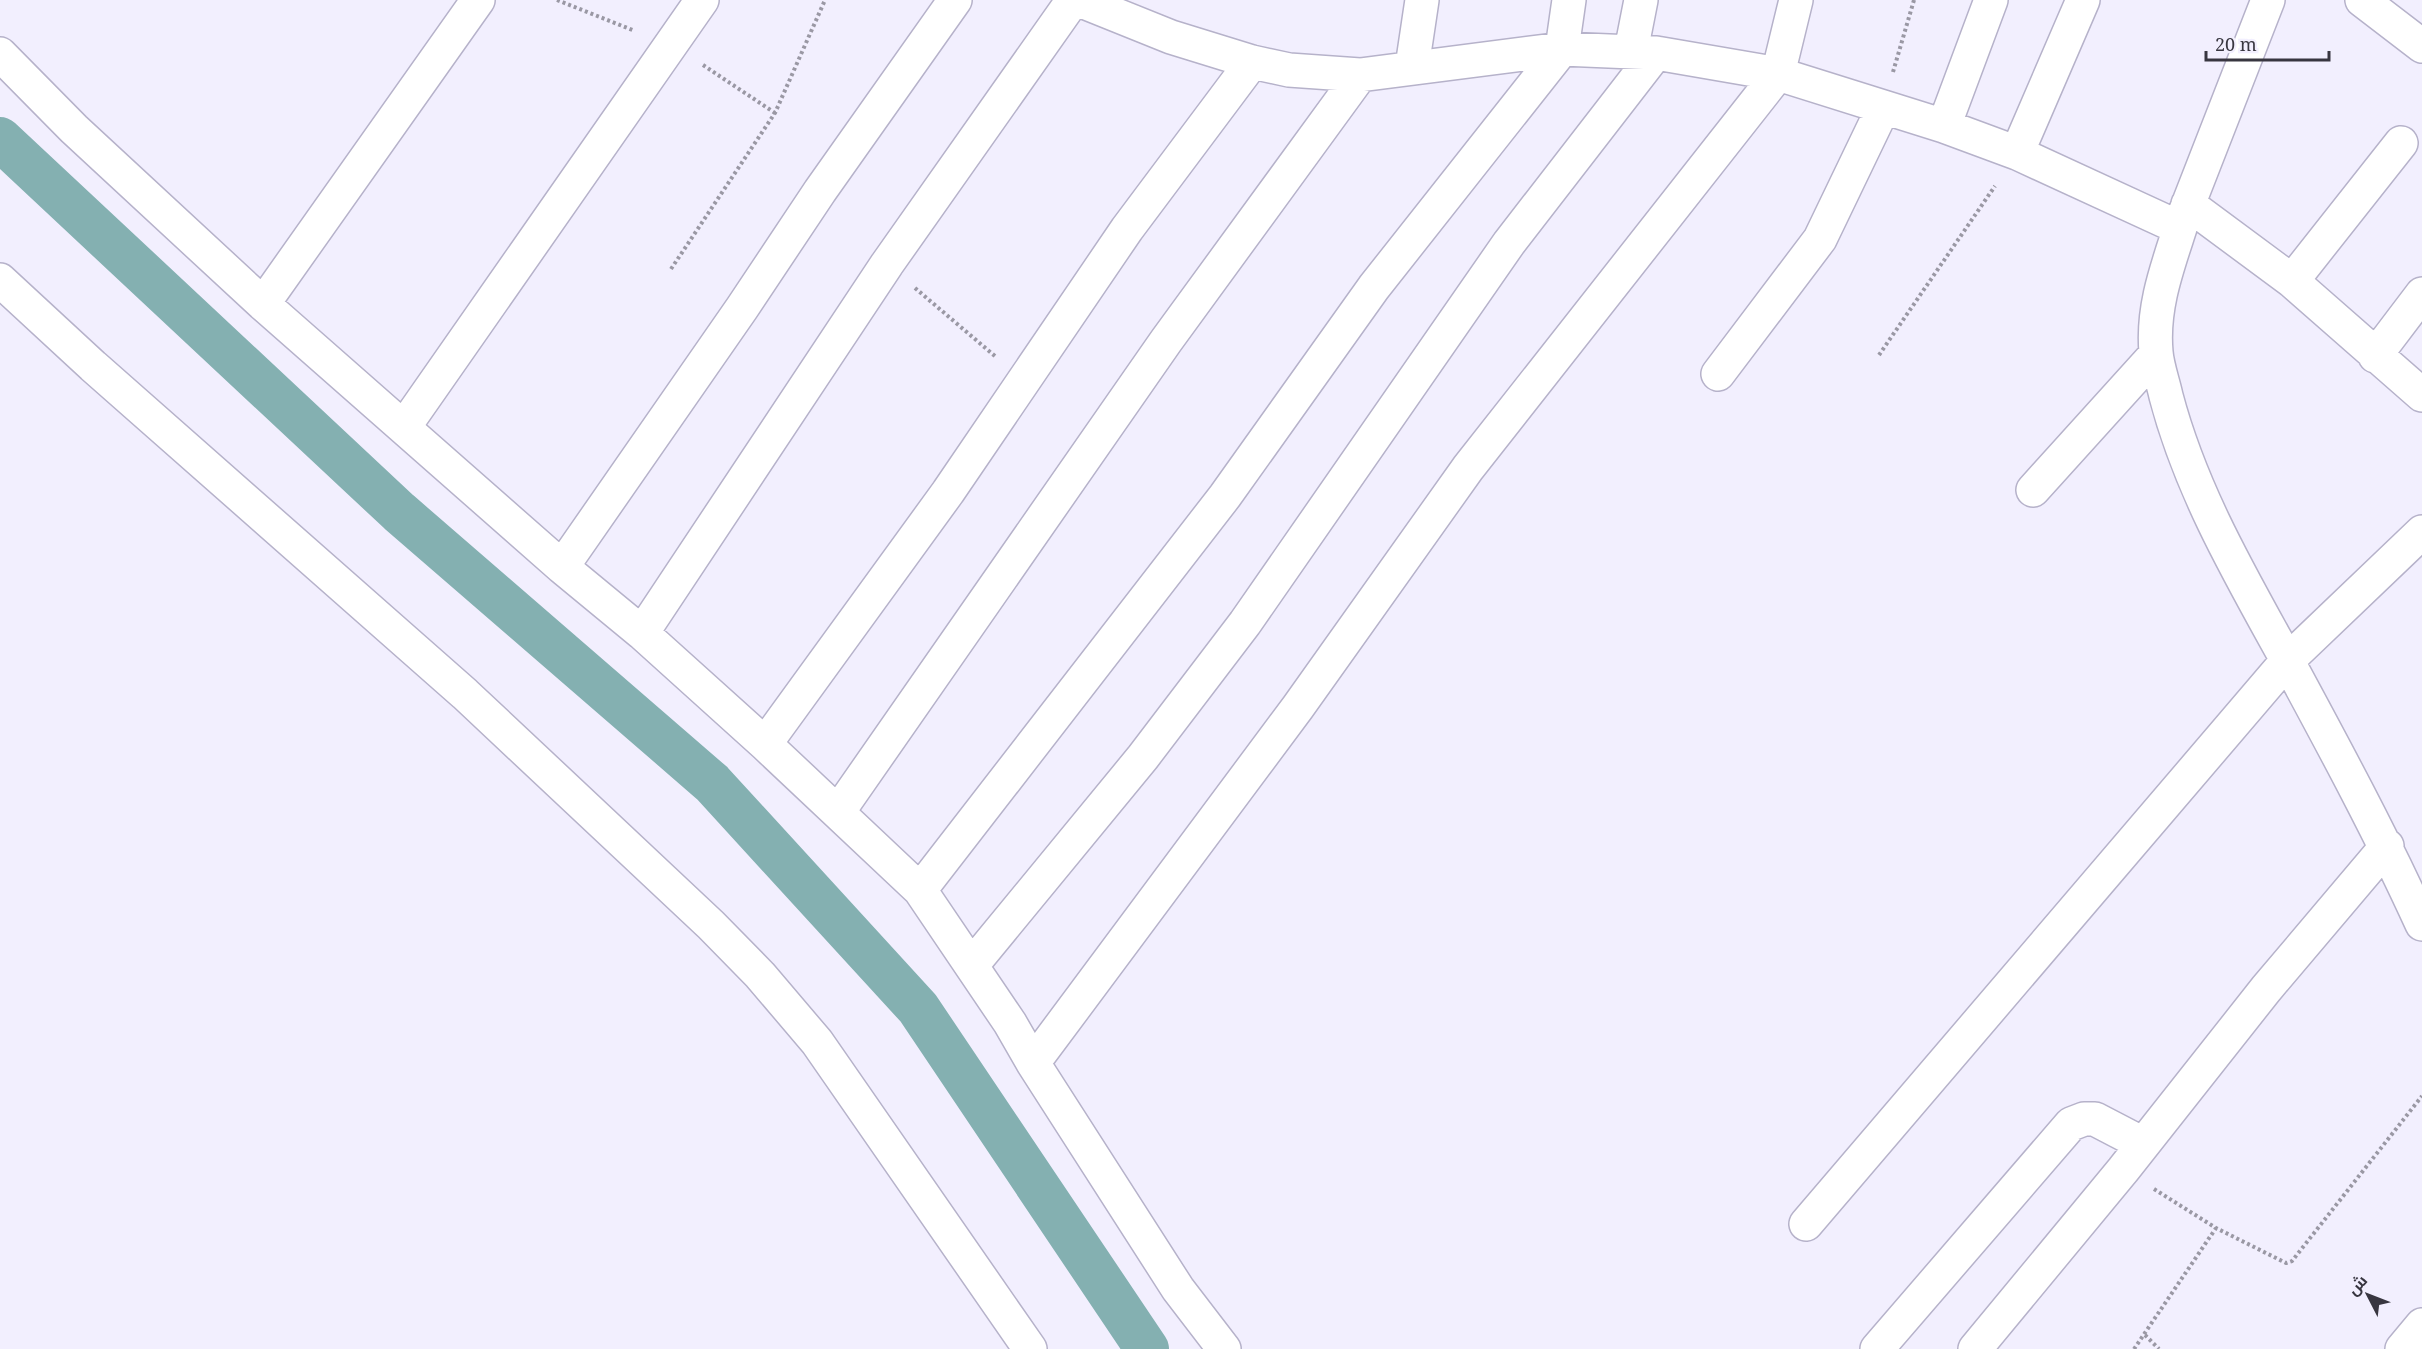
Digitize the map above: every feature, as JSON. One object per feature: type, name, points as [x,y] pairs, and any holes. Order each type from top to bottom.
[{"type":"street","points":[[263,304],[478,0]]},
{"type":"street","points":[[404,427],[702,0]]},
{"type":"street","points":[[562,567],[742,308],[819,191],[955,0]]},
{"type":"street","points":[[642,633],[887,264],[1073,0]]},
{"type":"street","points":[[1079,0],[1171,37],[1252,62],[1289,70],[1360,75],[1562,49],[1644,52],[1779,74],[1944,126],[2184,216],[2292,281],[2422,395]]},
{"type":"street","points":[[1412,67],[1422,0]]},
{"type":"street","points":[[920,890],[1225,496],[1374,287],[1562,49],[1569,0]]},
{"type":"street","points":[[972,965],[1143,757],[1245,623],[1644,52],[1641,0]]},
{"type":"street","points":[[1033,1063],[1298,707],[1468,468],[1779,74],[1796,0]]},
{"type":"street","points":[[1944,126],[1991,0]]},
{"type":"street","points":[[2017,153],[2083,0]]},
{"type":"street","points":[[2268,0],[2184,216],[2162,284],[2156,321],[2156,354],[2172,417],[2219,535],[2387,846],[2422,924]]},
{"type":"street","points":[[2362,0],[2422,46]]},
{"type":"street","points":[[0,54],[74,129],[263,304],[562,567],[642,633],[765,744],[920,890],[1010,1023],[1033,1063],[1178,1289],[1224,1349]]},
{"type":"street","points":[[765,744],[948,492],[1127,229],[1252,62]]},
{"type":"street","points":[[838,812],[1166,341],[1360,75]]},
{"type":"street","points":[[1718,374],[1820,239],[1883,108]]},
{"type":"street","points":[[2292,281],[2401,143]]},
{"type":"street","points":[[0,280],[93,366],[465,694],[711,925],[760,975],[817,1042],[1030,1349]]},
{"type":"street","points":[[2375,356],[2422,294]]},
{"type":"street","points":[[2033,490],[2156,354]]},
{"type":"street","points":[[1806,1224],[2287,661],[2422,532]]},
{"type":"street","points":[[1975,1349],[2123,1170],[2266,989],[2387,846]]},
{"type":"street","points":[[1877,1349],[2072,1124],[2084,1119],[2095,1119],[2143,1144]]},
{"type":"street","points":[[2402,1349],[2422,1325]]},
{"type":"path","points":[[556,0],[672,45],[775,113]]},
{"type":"path","points":[[671,269],[775,113],[825,0]]},
{"type":"path","points":[[1883,108],[1914,0]]},
{"type":"path","points":[[1879,356],[2017,153]]},
{"type":"path","points":[[887,264],[1024,381]]},
{"type":"path","points":[[2123,1170],[2216,1228],[2286,1263],[2292,1261],[2422,1096]]},
{"type":"path","points":[[2134,1349],[2216,1228]]},
{"type":"path","points":[[2145,1335],[2159,1349]]},
{"type":"waterway","points":[[0,139],[399,512],[712,783],[918,1008],[1147,1349]]}]
